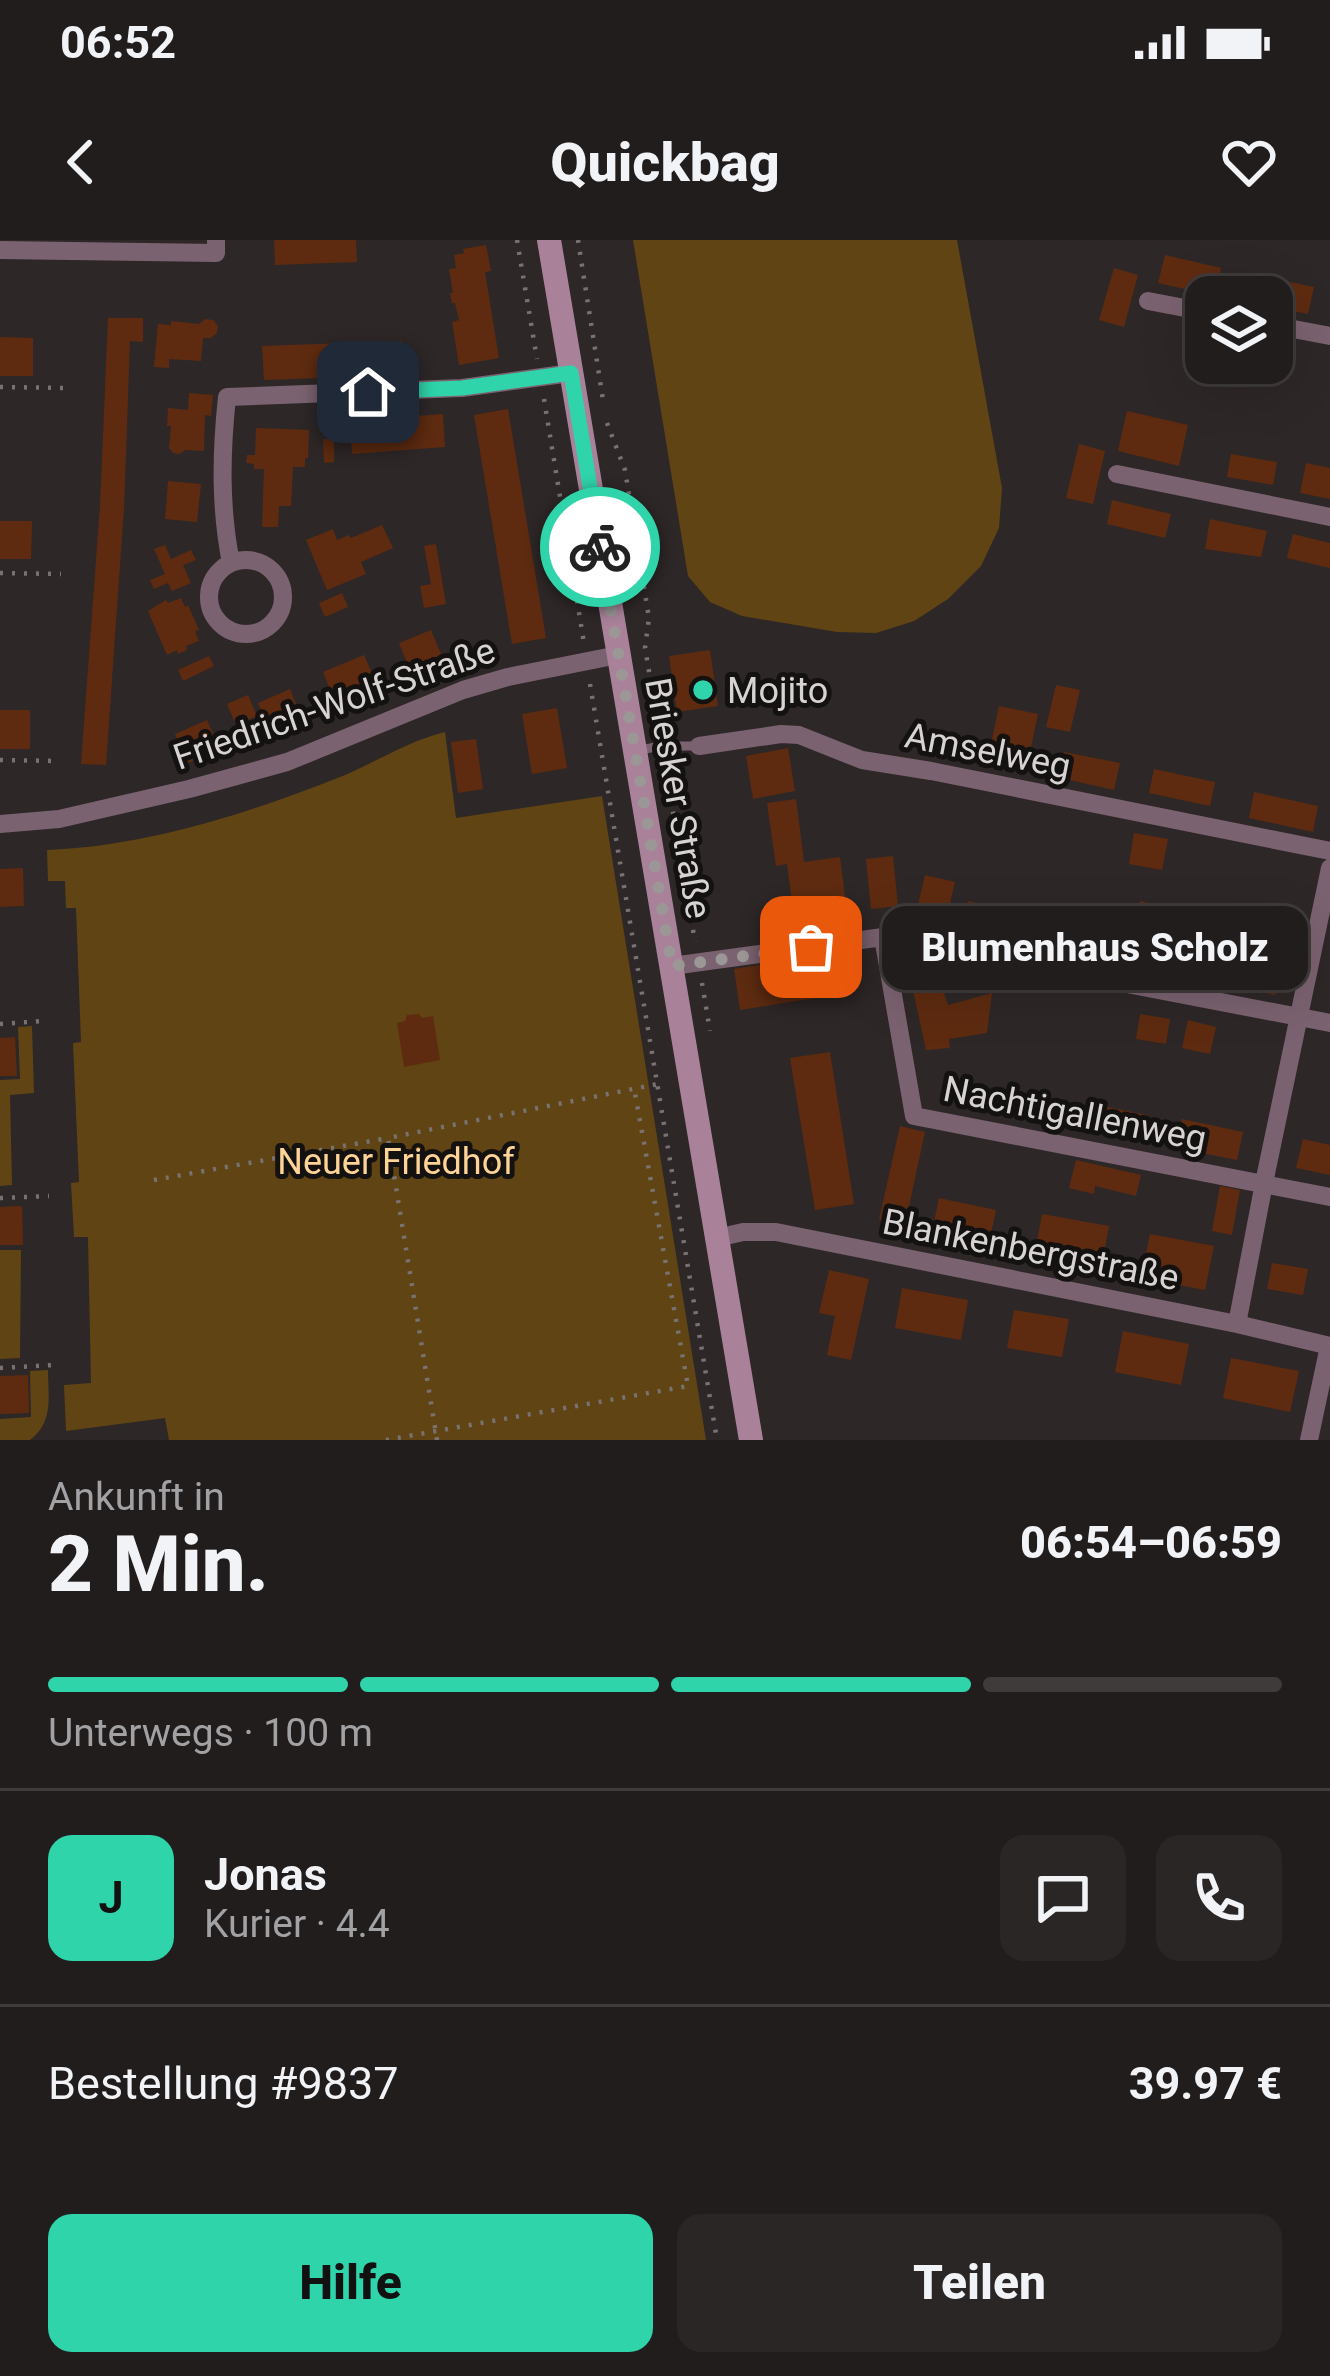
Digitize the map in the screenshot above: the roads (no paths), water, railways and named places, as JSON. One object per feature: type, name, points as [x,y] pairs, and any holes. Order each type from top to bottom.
[{"type":"main road","name":"Briesker Straße","points":[[549,240],[752,1440]]},
{"type":"street","points":[[0,250],[158,246],[216,253],[216,240]]},
{"type":"street","points":[[1148,301],[1185,308]]},
{"type":"street","points":[[1293,329],[1330,336]]},
{"type":"street","points":[[231,562],[222,497],[227,397],[462,388],[571,373]]},
{"type":"street","points":[[1117,474],[1330,517]]},
{"type":"street","points":[[255,561],[281,584],[282,608],[277,619],[260,631],[249,634],[227,629],[212,612],[214,578],[231,562],[255,561]]},
{"type":"street","name":"Friedrich-Wolf-Straße","points":[[0,824],[58,819],[189,789],[287,762],[463,690],[618,655]]},
{"type":"street","name":"Amselweg","points":[[699,746],[799,735],[862,760],[1330,851]]},
{"type":"street","points":[[1237,1324],[1330,868]]},
{"type":"street","points":[[672,966],[883,938],[1330,1023]]},
{"type":"street","name":"Nachtigallenweg","points":[[883,938],[914,1116],[1330,1196]]},
{"type":"street","name":"Blankenbergstraße","points":[[717,1238],[776,1232],[1329,1346]]},
{"type":"street","points":[[1310,1440],[1329,1346]]},
{"type":"lane","name":"Amselweg","points":[[634,751],[699,746]]},
{"type":"place","name":"Mojito","points":[[703,690]]},
{"type":"place","name":"Blumenhaus Scholz","points":[[811,947]]},
{"type":"park label","name":"Neuer Friedhof","points":[[396,1161]]}]
